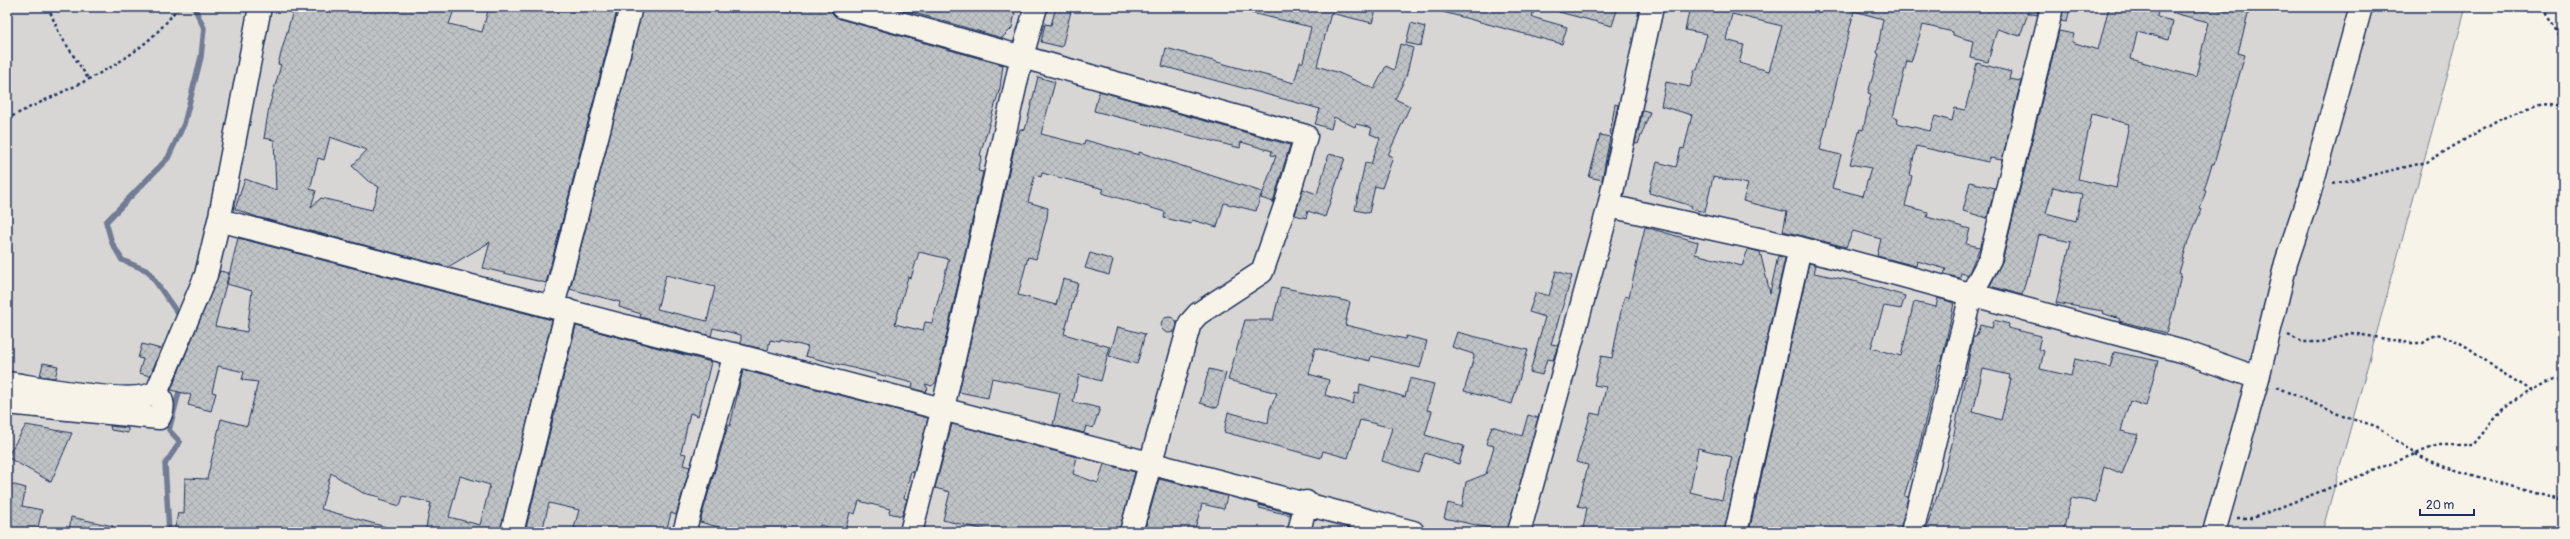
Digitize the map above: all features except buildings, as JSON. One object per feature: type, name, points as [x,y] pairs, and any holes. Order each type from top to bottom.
[{"type":"street","points":[[7,383],[128,399],[152,395],[157,391],[206,275],[219,220],[260,7]]},
{"type":"street","points":[[512,532],[560,308],[631,7]]},
{"type":"street","points":[[843,7],[1306,136],[1286,204],[1262,272],[1198,314],[1190,324],[1131,532]]},
{"type":"street","points":[[911,532],[943,408],[1022,56],[1036,7]]},
{"type":"street","points":[[1519,532],[1609,206],[1652,7]]},
{"type":"street","points":[[1912,532],[1971,294],[1990,259],[2052,7]]},
{"type":"street","points":[[2215,526],[2258,378],[2286,263],[2311,188],[2361,7]]},
{"type":"street","points":[[1609,206],[1800,248],[2184,352],[2258,378]]},
{"type":"street","points":[[219,220],[1306,502],[1413,532]]},
{"type":"street","points":[[1736,532],[1800,248]]},
{"type":"street","points":[[684,532],[735,354]]},
{"type":"street","points":[[7,402],[159,418],[163,409],[163,401],[157,391]]},
{"type":"street","points":[[1299,532],[1306,502]]},
{"type":"path","points":[[48,7],[59,33],[89,80]]},
{"type":"path","points":[[7,119],[107,71],[141,46],[164,26],[178,7]]},
{"type":"path","points":[[2543,7],[2556,27],[2563,44]]},
{"type":"path","points":[[2311,188],[2353,181],[2427,162],[2501,118],[2542,104],[2563,107]]},
{"type":"path","points":[[2271,327],[2302,342],[2322,342],[2351,333],[2410,343],[2423,343],[2437,334],[2452,338],[2478,352],[2496,368],[2532,391]]},
{"type":"path","points":[[2258,378],[2306,402],[2376,426],[2415,454],[2445,467],[2563,501]]},
{"type":"path","points":[[2215,526],[2253,518],[2438,445],[2474,445],[2508,403],[2554,379],[2563,379]]},
{"type":"shaded area","points":[[7,7],[2466,7],[2322,532],[7,532]]},
{"type":"waterway","points":[[181,318],[148,271],[122,260],[112,243],[106,222],[168,158],[184,124],[201,57],[204,28],[194,7]]},
{"type":"waterway","points":[[169,532],[165,464],[180,442],[169,430],[181,385]]}]
